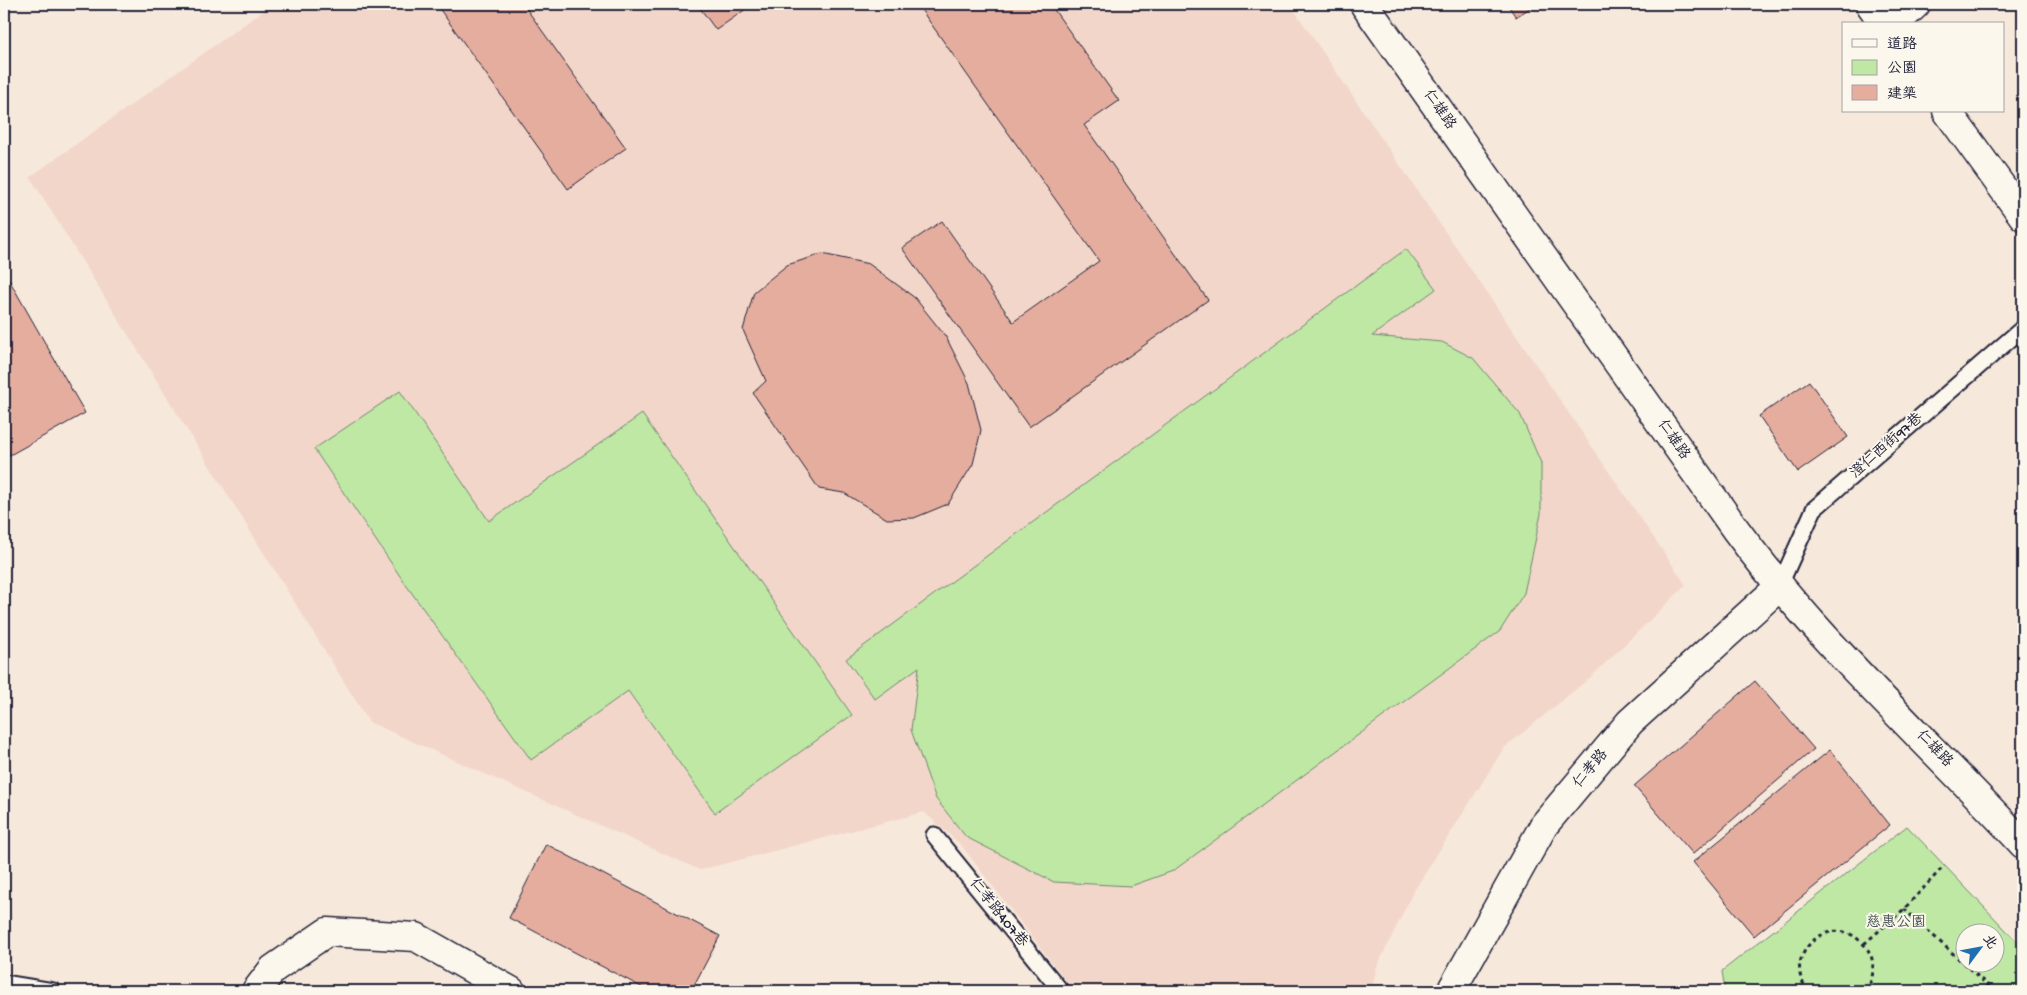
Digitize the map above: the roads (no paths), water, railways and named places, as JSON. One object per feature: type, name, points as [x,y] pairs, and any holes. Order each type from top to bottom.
[{"type":"street","name":"仁雄路","points":[[1364,4],[1731,522],[1779,586],[1828,640],[2023,844]]},
{"type":"street","points":[[1870,4],[1883,22]]},
{"type":"street","points":[[1897,22],[1916,4]]},
{"type":"street","points":[[1948,112],[2023,216]]},
{"type":"street","name":"仁孝路","points":[[1451,991],[1544,825],[1630,722],[1779,586]]},
{"type":"street","points":[[256,991],[273,969],[328,932],[416,937],[511,991]]},
{"type":"lane","name":"澄仁西街97巷","points":[[1779,586],[1814,509],[2023,328]]},
{"type":"lane","name":"仁孝路407巷","points":[[934,835],[1061,991]]},
{"type":"lane","points":[[4,983],[53,991]]},
{"type":"park label","name":"慈惠公園","points":[[1896,923]]}]
